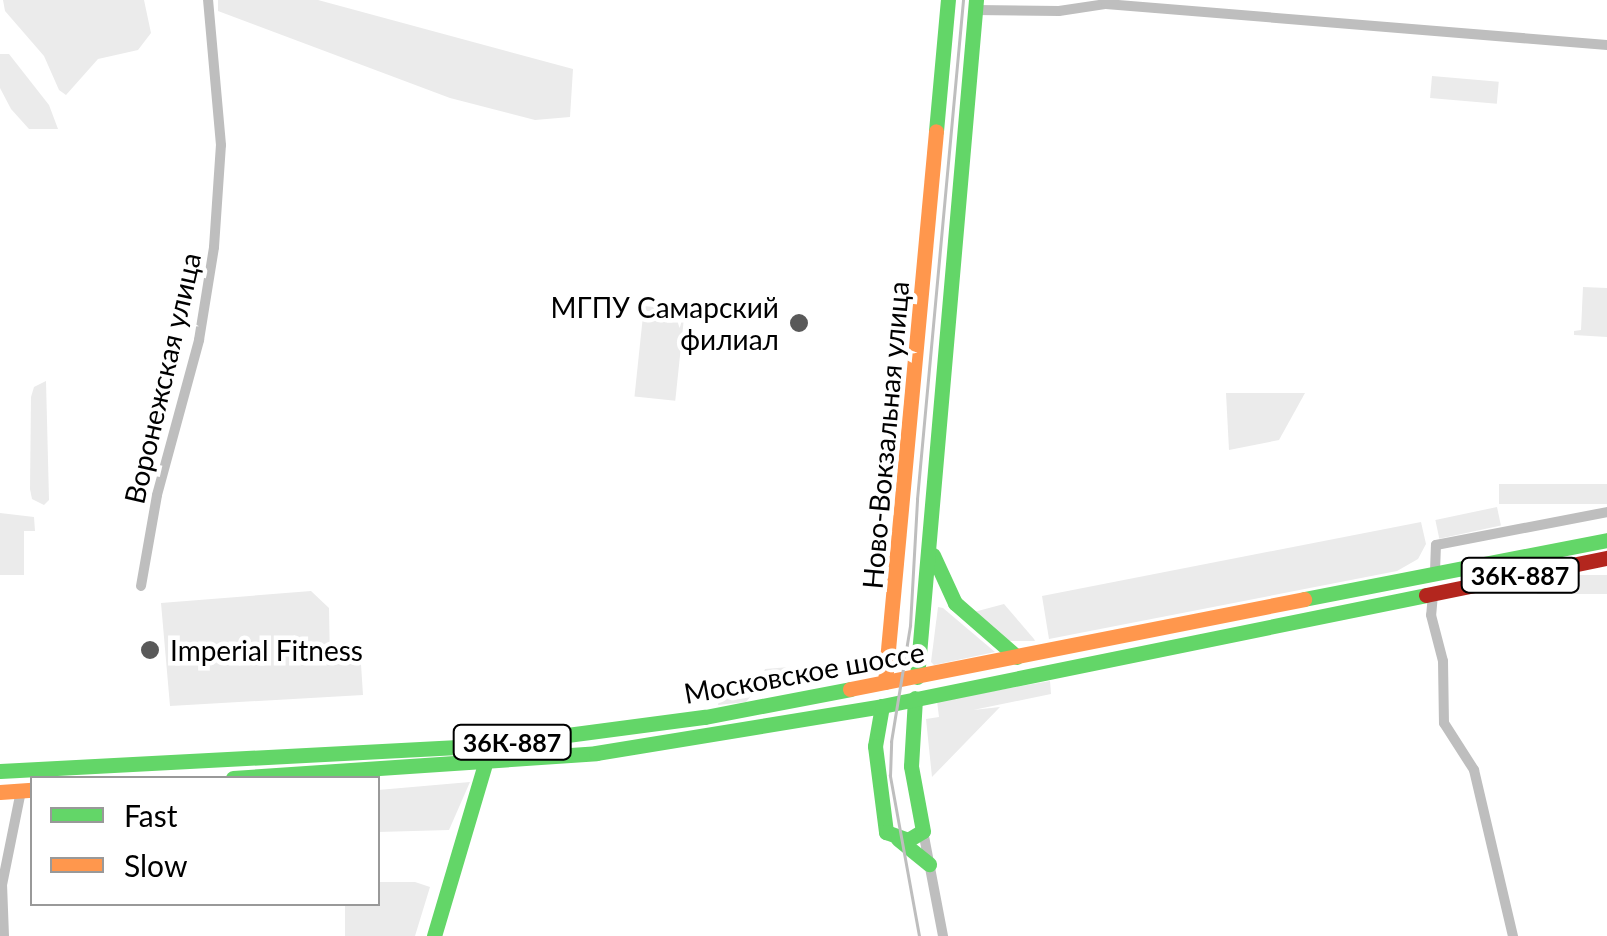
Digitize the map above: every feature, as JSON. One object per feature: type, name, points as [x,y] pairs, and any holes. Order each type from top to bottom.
[{"type":"main road","name":"Ново-Вокзальная улица","points":[[898,840],[886,832],[875,746],[948,0]]},
{"type":"main road","name":"Ново-Вокзальная улица","points":[[922,831],[911,766],[916,688],[975,5]]},
{"type":"main road","name":"Московское шоссе","points":[[260,776],[487,759],[883,694],[1435,582],[1607,540]]},
{"type":"main road","points":[[930,543],[955,603],[1022,661]]},
{"type":"main road","name":"Московское шоссе","points":[[916,688],[1022,661],[1607,548]]},
{"type":"main road","name":"Московское шоссе","points":[[1435,582],[1607,558]]},
{"type":"main road","name":"Московское шоссе","points":[[0,771],[491,744],[883,694]]},
{"type":"main road","name":"Московское шоссе","points":[[126,776],[487,759]]},
{"type":"main road","points":[[434,936],[487,759]]},
{"type":"main road","points":[[0,784],[27,786]]},
{"type":"main road","points":[[0,792],[27,786]]},
{"type":"main road","points":[[898,840],[912,839],[922,831]]},
{"type":"main road","points":[[898,840],[929,863]]},
{"type":"street","name":"Воронежская улица","points":[[141,586],[158,495],[199,340],[214,247],[221,145],[208,0]]},
{"type":"street","points":[[975,5],[1059,11],[1106,4],[1607,45]]},
{"type":"street","points":[[1513,936],[1474,770],[1444,723],[1443,661],[1431,615],[1436,545],[1607,512]]},
{"type":"street","points":[[4,936],[2,885],[27,786]]},
{"type":"street","name":"Ново-Вокзальная улица","points":[[922,831],[943,936]]},
{"type":"shaded area","points":[[3,0],[144,0],[151,33],[138,50],[98,59],[66,95],[59,90],[44,56],[5,11]]},
{"type":"shaded area","points":[[218,0],[318,0],[573,69],[570,117],[535,120],[450,98],[218,11]]},
{"type":"shaded area","points":[[0,54],[9,54],[49,105],[58,129],[29,129],[11,109],[0,88]]},
{"type":"shaded area","points":[[1432,76],[1499,82],[1497,104],[1430,98]]},
{"type":"shaded area","points":[[1583,287],[1607,288],[1607,337],[1574,335],[1574,331],[1581,330]]},
{"type":"shaded area","points":[[644,306],[685,310],[675,401],[634,397]]},
{"type":"shaded area","points":[[46,381],[49,500],[44,505],[32,499],[30,489],[31,397],[34,387]]},
{"type":"shaded area","points":[[1226,393],[1305,393],[1279,440],[1229,450]]},
{"type":"shaded area","points":[[1499,484],[1607,484],[1607,504],[1499,504]]},
{"type":"shaded area","points":[[1497,507],[1501,526],[1439,539],[1435,520]]},
{"type":"shaded area","points":[[0,513],[34,517],[35,531],[24,531],[24,575],[0,575]]},
{"type":"shaded area","points":[[1421,522],[1426,544],[1418,559],[1397,571],[1049,639],[1042,596]]},
{"type":"shaded area","points":[[1537,575],[1607,575],[1607,594],[1537,594]]},
{"type":"shaded area","points":[[311,591],[329,608],[330,663],[361,664],[363,695],[170,706],[161,603]]},
{"type":"shaded area","points":[[1004,604],[1035,641],[1009,641],[974,612]]},
{"type":"shaded area","points":[[938,607],[995,652],[934,665],[931,662]]},
{"type":"shaded area","points":[[839,663],[841,670],[756,690],[746,702],[718,705],[722,688],[761,680],[765,669]]},
{"type":"shaded area","points":[[1050,681],[1051,694],[973,710],[1000,707],[932,777],[926,719],[939,717],[937,701]]},
{"type":"shaded area","points":[[470,782],[449,830],[380,832],[380,790]]},
{"type":"shaded area","points":[[380,882],[415,882],[430,887],[415,936],[345,936],[345,906],[380,906]]},
{"type":"tram line","points":[[919,936],[890,776],[891,742],[910,626],[917,499],[963,0]]},
{"type":"traffic: fast","points":[[936,131],[948,0]]},
{"type":"traffic: fast","points":[[917,677],[976,0]]},
{"type":"traffic: fast","points":[[1304,599],[1607,540]]},
{"type":"traffic: fast","points":[[933,555],[955,603],[1017,657]]},
{"type":"traffic: fast","points":[[262,776],[596,753],[882,706],[1426,595]]},
{"type":"traffic: fast","points":[[0,771],[491,745],[705,717],[850,689]]},
{"type":"traffic: fast","points":[[882,706],[875,746],[886,832],[908,840],[923,831],[911,766],[915,698]]},
{"type":"traffic: fast","points":[[434,936],[488,754]]},
{"type":"traffic: fast","points":[[898,839],[929,864]]},
{"type":"traffic: slow","points":[[885,682],[936,131]]},
{"type":"traffic: slow","points":[[850,689],[1304,599]]},
{"type":"traffic: slow","points":[[0,792],[30,790]]},
{"type":"traffic: jam","points":[[1426,595],[1607,558]]},
{"type":"place","name":"МГПУ Самарский филиал","points":[[799,323]]},
{"type":"place","name":"Imperial Fitness","points":[[150,650]]}]
